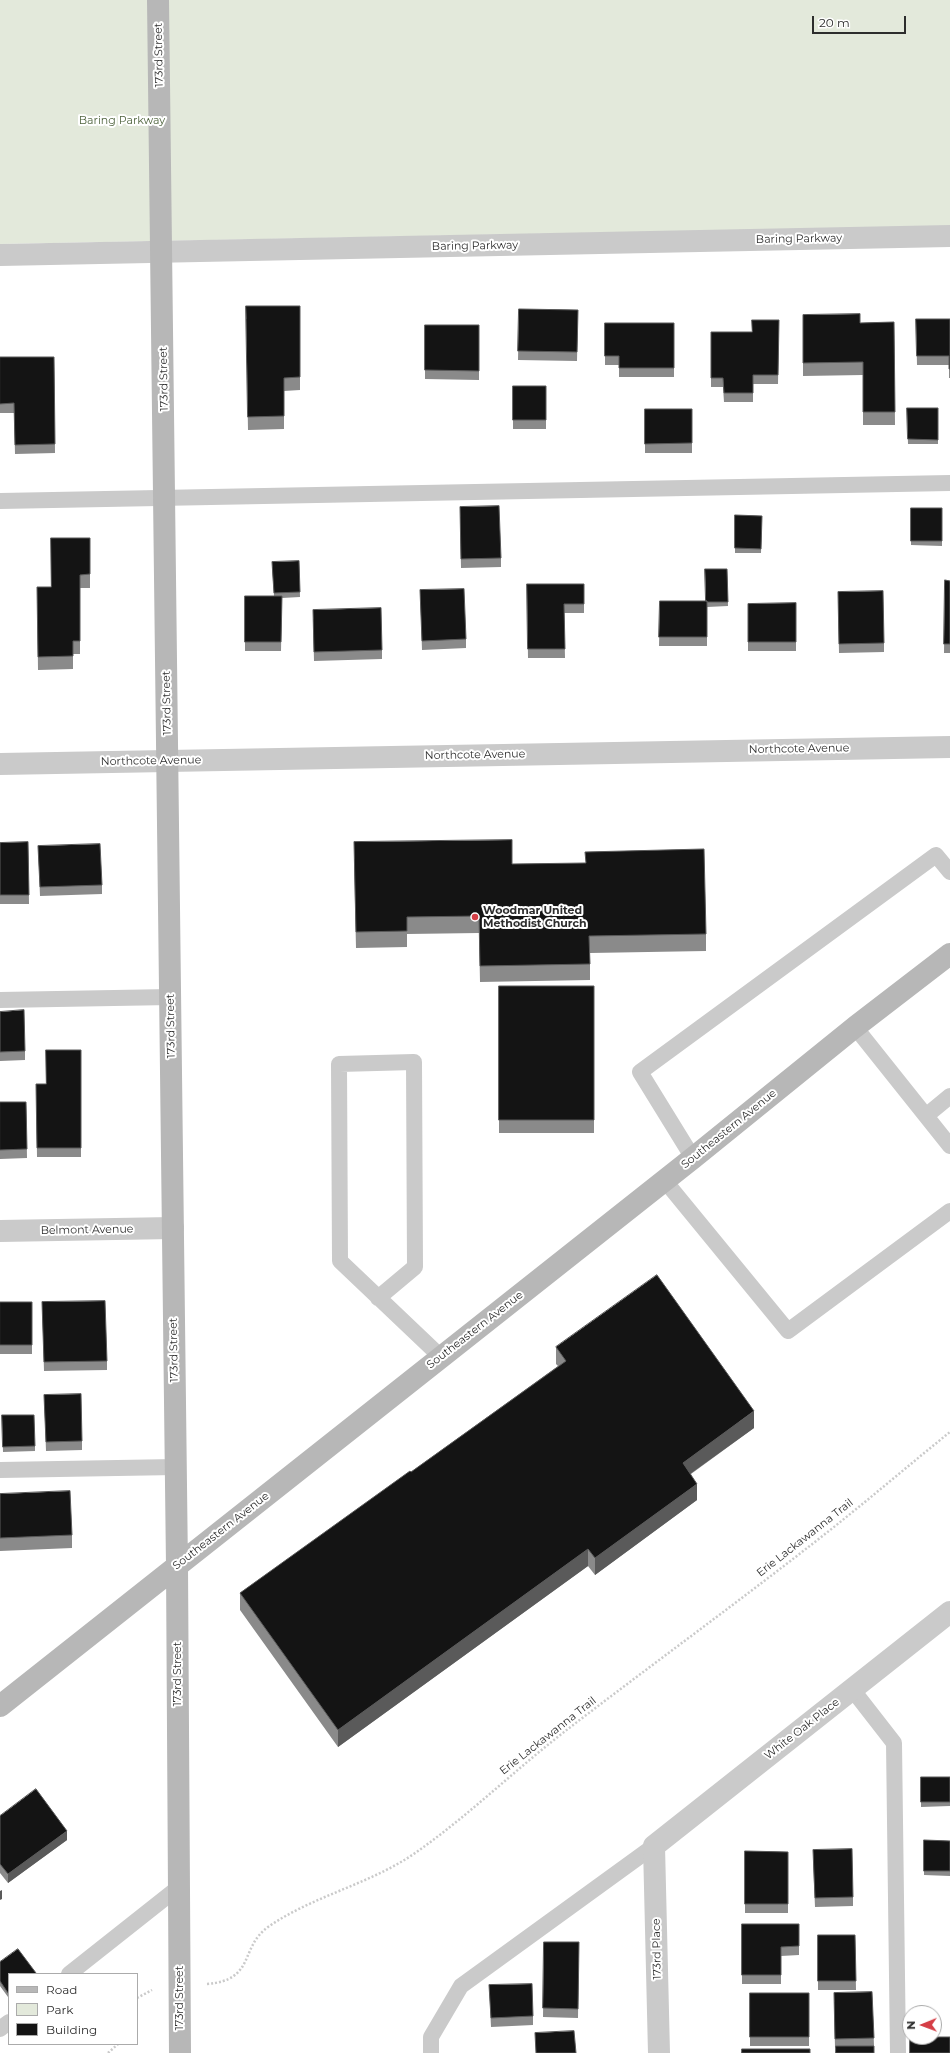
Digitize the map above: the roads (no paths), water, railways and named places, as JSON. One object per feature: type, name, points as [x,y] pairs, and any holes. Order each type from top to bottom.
[{"type":"street","name":"173rd Street","points":[[158,0],[171,997],[180,2053]]},
{"type":"street","name":"Baring Parkway","points":[[0,255],[950,236]]},
{"type":"street","name":"Northcote Avenue","points":[[0,764],[950,747]]},
{"type":"street","name":"Southeastern Avenue","points":[[0,1706],[694,1158],[855,1027],[950,954]]},
{"type":"street","name":"Belmont Avenue","points":[[0,1231],[173,1228]]},
{"type":"street","name":"White Oak Place","points":[[654,1846],[950,1612]]},
{"type":"street","name":"173rd Place","points":[[654,1846],[659,2053]]},
{"type":"lane","points":[[0,501],[950,483]]},
{"type":"lane","points":[[694,1158],[640,1072],[936,855],[950,872]]},
{"type":"lane","points":[[0,1000],[171,997]]},
{"type":"lane","points":[[855,1027],[927,1115],[950,1146]]},
{"type":"lane","points":[[378,1298],[415,1267],[414,1062],[339,1064],[340,1261],[378,1298],[441,1358]]},
{"type":"lane","points":[[927,1115],[950,1096]]},
{"type":"lane","points":[[665,1181],[788,1331],[950,1210]]},
{"type":"lane","points":[[0,1470],[176,1467]]},
{"type":"lane","points":[[852,1689],[894,1743],[898,2053]]},
{"type":"lane","points":[[431,2053],[431,2038],[461,1986],[654,1846]]},
{"type":"lane","points":[[70,1973],[179,1887]]},
{"type":"lane","points":[[0,2029],[8,2023]]},
{"type":"place","name":"Woodmar United Methodist Church","points":[[475,917]]}]
